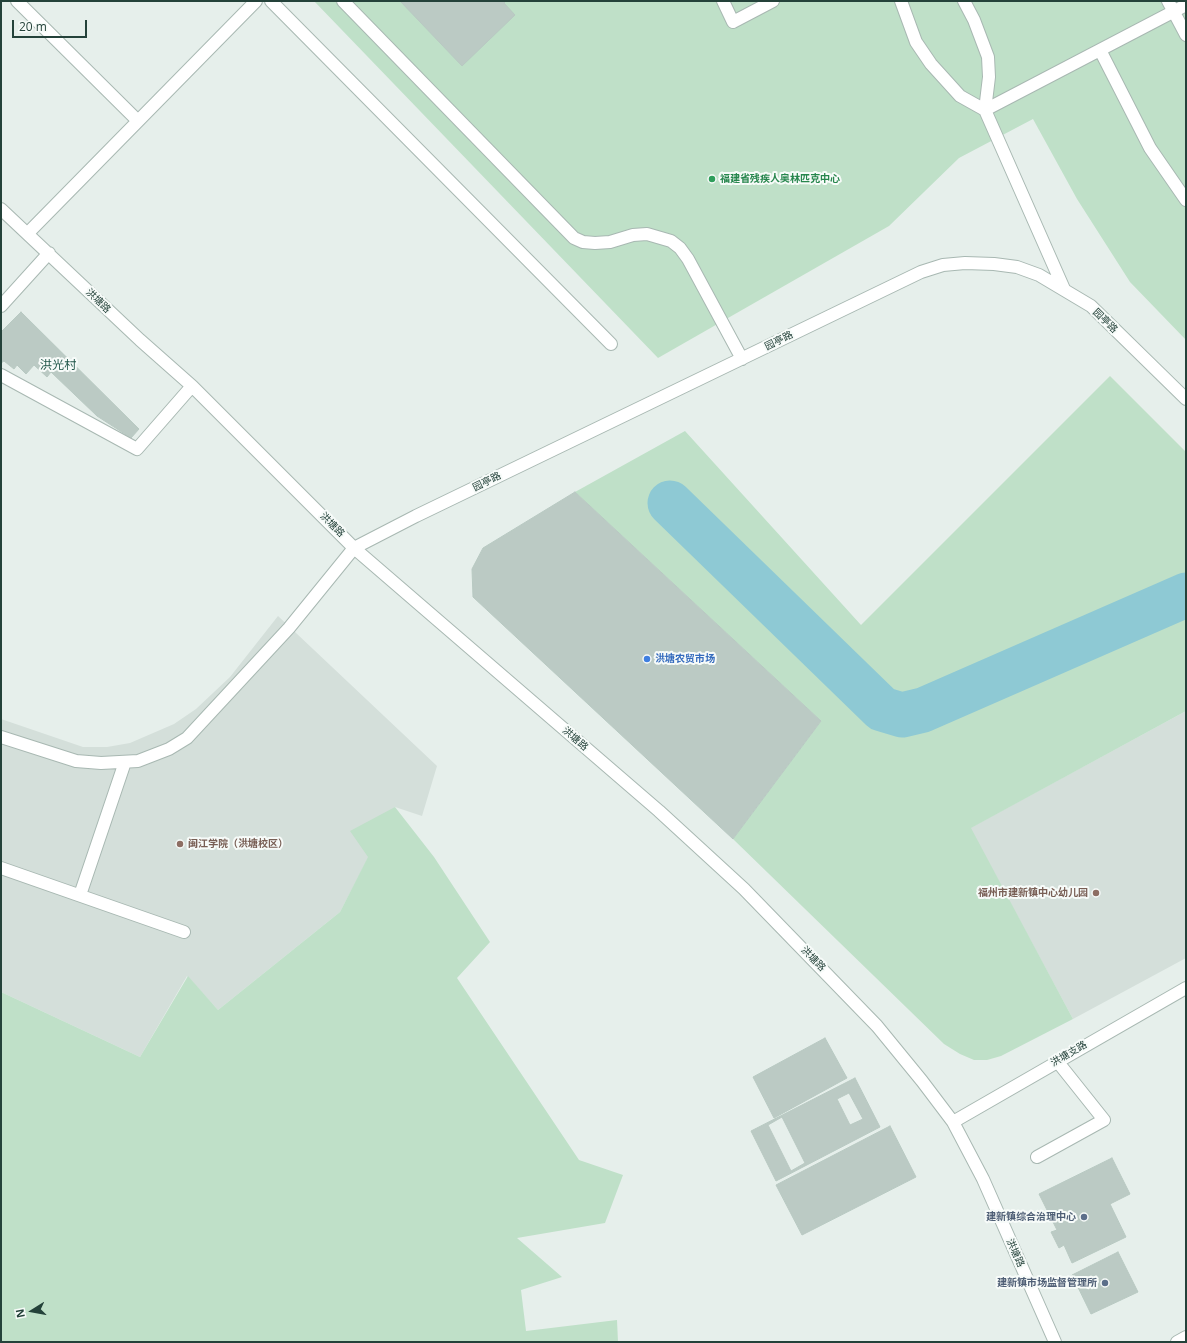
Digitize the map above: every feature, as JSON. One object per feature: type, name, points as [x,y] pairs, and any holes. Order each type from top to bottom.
[{"type":"street","points":[[16,1],[138,121]]},
{"type":"street","points":[[28,233],[256,1]]},
{"type":"street","points":[[271,1],[611,344]]},
{"type":"street","points":[[343,1],[574,238],[583,242],[595,243],[610,242],[633,235],[647,234],[671,240],[680,248],[688,259],[742,359]]},
{"type":"street","points":[[723,1],[733,22],[773,1]]},
{"type":"street","points":[[901,1],[916,42],[931,64],[960,96],[985,110]]},
{"type":"street","points":[[964,1],[974,20],[988,57],[989,77],[985,110],[1064,288]]},
{"type":"street","points":[[985,110],[1100,50],[1171,6],[1186,4]]},
{"type":"street","points":[[1171,6],[1186,35]]},
{"type":"street","points":[[1100,50],[1150,148],[1186,200]]},
{"type":"street","name":"洪塘路","points":[[1,209],[140,340],[192,386],[354,548],[659,811],[744,889],[877,1026],[953,1122],[983,1179],[1055,1342]]},
{"type":"street","points":[[1,306],[49,253]]},
{"type":"street","name":"园亭路","points":[[354,548],[416,516],[921,272],[943,266],[965,263],[994,264],[1017,267],[1039,275],[1064,288],[1091,306],[1186,399]]},
{"type":"street","points":[[1,375],[137,449],[192,386]]},
{"type":"street","points":[[1,738],[76,761],[101,764],[138,761],[153,756],[187,738],[290,628],[354,548]]},
{"type":"street","points":[[80,895],[125,762]]},
{"type":"street","points":[[1,868],[184,932]]},
{"type":"street","name":"洪塘支路","points":[[953,1122],[1186,988]]},
{"type":"street","points":[[1037,1157],[1104,1120],[1057,1061]]},
{"type":"street","points":[[1177,1342],[1186,1337]]},
{"type":"shaded area","name":"闽江学院（洪塘校区）","points":[[278,616],[437,766],[422,816],[395,807],[340,912],[218,1010],[187,976],[140,1057],[1,992],[1,719],[83,747],[107,747],[130,743],[174,724],[196,709],[230,677]]},
{"type":"shaded area","name":"福州市建新镇中心幼儿园","points":[[1186,711],[1186,958],[1073,1019],[970,828]]},
{"type":"green space","name":"福建省残疾人奥林匹克中心","points":[[314,1],[1186,1],[1186,340],[1130,282],[1077,199],[1033,119],[959,158],[889,226],[658,358]]},
{"type":"green space","points":[[1110,376],[1186,452],[1186,711],[971,828],[1073,1019],[1001,1056],[987,1060],[974,1060],[960,1054],[944,1044],[733,839],[821,721],[575,492],[685,431],[861,625]]},
{"type":"green space","points":[[395,807],[434,857],[490,942],[457,978],[579,1160],[623,1175],[605,1223],[517,1238],[562,1277],[521,1290],[526,1331],[617,1320],[618,1342],[1,1342],[1,992],[140,1057],[188,976],[218,1010],[340,912],[368,857],[350,831]]},
{"type":"building","points":[[400,1],[506,1],[504,3],[515,15],[462,66]]},
{"type":"building","points":[[21,312],[139,429],[131,438],[97,416],[51,372],[47,377],[34,365],[26,374],[17,365],[14,369],[4,361],[1,363],[1,332]]},
{"type":"building","name":"洪塘农贸市场","points":[[575,492],[821,721],[733,839],[473,597],[472,569],[483,548]]},
{"type":"building","points":[[825,1038],[847,1078],[774,1118],[753,1077]]},
{"type":"building","points":[[855,1078],[880,1127],[776,1181],[751,1131]],"holes":[[[849,1093],[863,1119],[850,1125],[837,1099]],[[782,1117],[805,1163],[791,1171],[768,1125]]]},
{"type":"building","points":[[890,1126],[916,1177],[802,1235],[776,1185]]},
{"type":"building","name":"建新镇综合治理中心","points":[[1112,1158],[1130,1194],[1110,1204],[1126,1237],[1072,1263],[1064,1245],[1059,1248],[1051,1232],[1057,1230],[1039,1194]]},
{"type":"building","name":"建新镇市场监督管理所","points":[[1118,1252],[1138,1292],[1091,1314],[1072,1275]]},
{"type":"waterway","points":[[670,503],[882,709],[902,715],[923,710],[1186,595]]},
{"type":"place","name":"福建省残疾人奥林匹克中心","points":[[712,179]]},
{"type":"place","name":"洪塘农贸市场","points":[[647,659]]},
{"type":"place","name":"闽江学院（洪塘校区）","points":[[180,844]]},
{"type":"place","name":"福州市建新镇中心幼儿园","points":[[1096,893]]},
{"type":"place","name":"建新镇综合治理中心","points":[[1084,1217]]},
{"type":"place","name":"建新镇市场监督管理所","points":[[1105,1283]]},
{"type":"district","name":"洪光村","points":[[58,366]]}]
